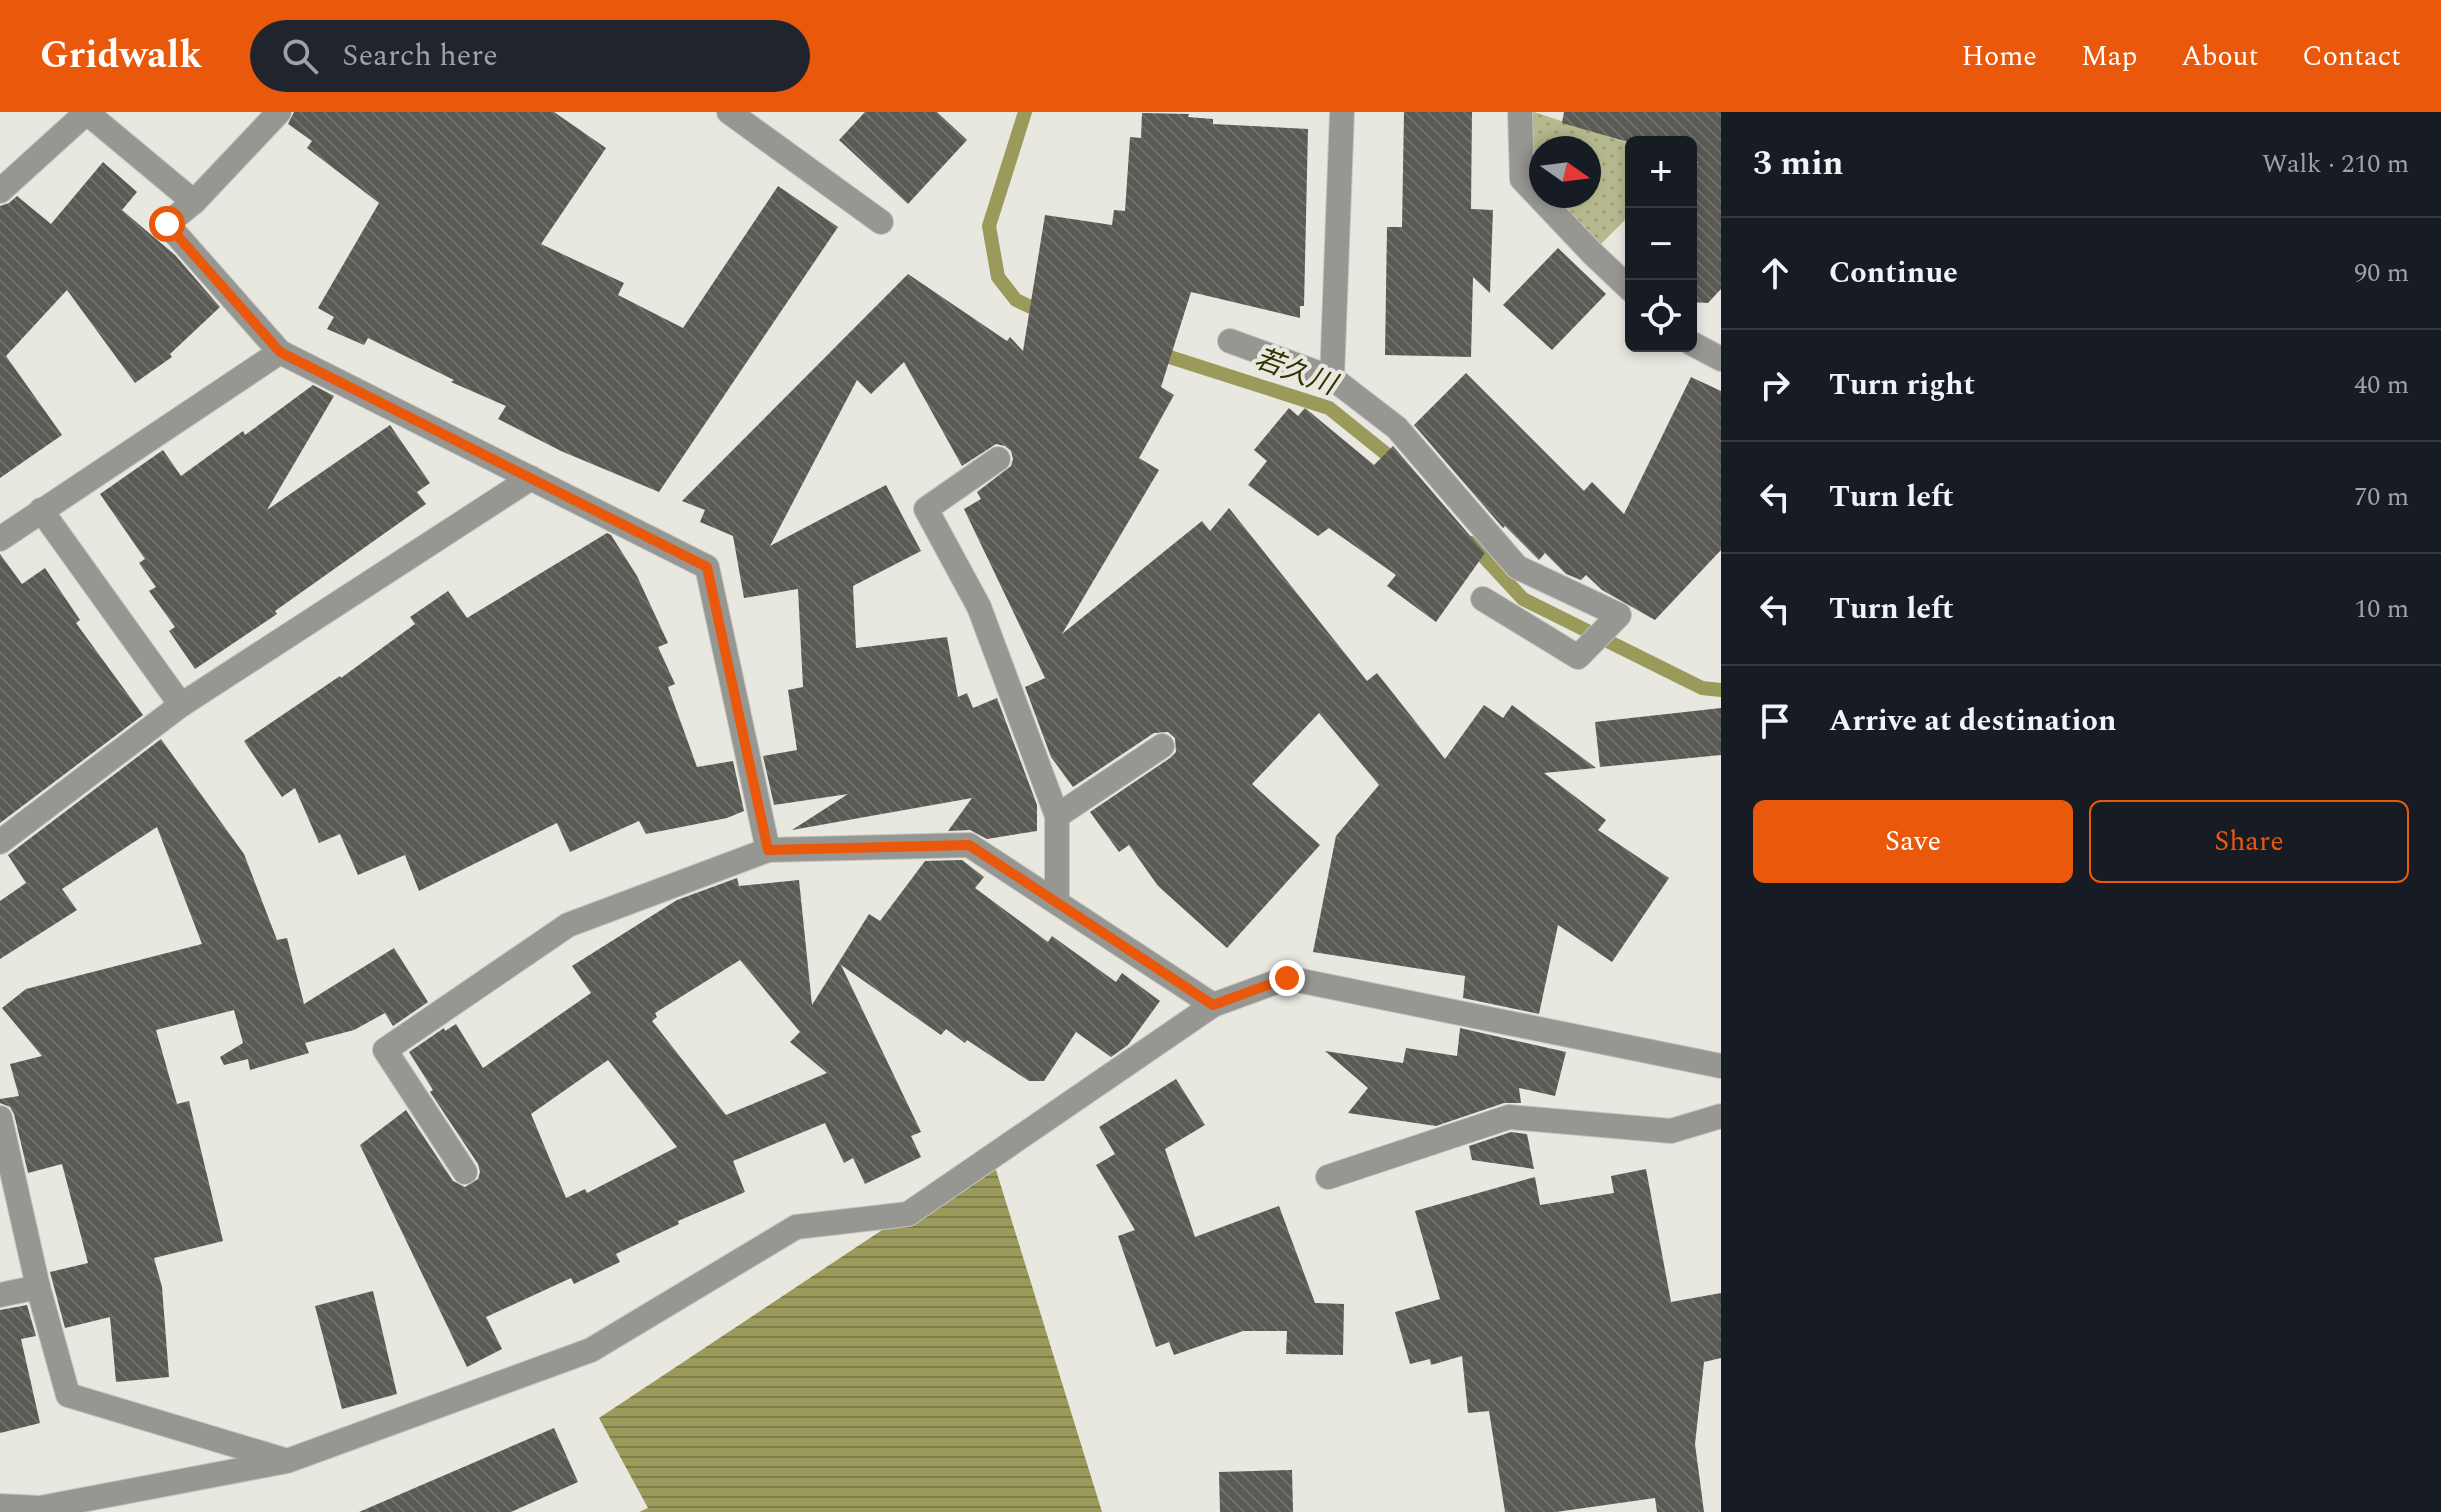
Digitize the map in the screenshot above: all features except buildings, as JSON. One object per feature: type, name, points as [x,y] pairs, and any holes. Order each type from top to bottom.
[{"type":"street","points":[[0,191],[86,112],[194,202]]},
{"type":"street","points":[[279,112],[194,202],[167,224],[280,352],[707,567],[768,850]]},
{"type":"street","points":[[729,112],[881,222]]},
{"type":"street","points":[[1332,378],[1342,112]]},
{"type":"street","points":[[1520,112],[1522,179],[1625,284]]},
{"type":"street","points":[[1230,341],[1332,378],[1397,428],[1517,567],[1619,615],[1578,657],[1483,599]]},
{"type":"street","points":[[1697,346],[1721,359]]},
{"type":"street","points":[[0,539],[280,352]]},
{"type":"street","points":[[998,459],[926,509],[979,607],[1057,816],[1057,902]]},
{"type":"street","points":[[0,842],[181,705],[531,478]]},
{"type":"street","points":[[41,510],[181,705]]},
{"type":"street","points":[[1057,816],[1162,746]]},
{"type":"street","points":[[465,1172],[385,1050],[568,925],[768,850],[969,845],[1213,1005]]},
{"type":"street","points":[[0,1506],[40,1508],[287,1461],[591,1350],[796,1227],[908,1214],[1213,1005],[1287,978],[1721,1066]]},
{"type":"street","points":[[1328,1177],[1509,1117],[1671,1131],[1721,1116]]},
{"type":"street","points":[[0,1118],[38,1287],[68,1395],[287,1461]]},
{"type":"street","points":[[0,1295],[38,1287]]},
{"type":"shaded area","points":[[1520,112],[1534,112],[1625,142],[1625,220],[1592,253],[1549,208],[1601,208],[1601,136],[1529,136],[1529,186],[1522,179]]},
{"type":"shaded area","points":[[992,1157],[1102,1512],[639,1512],[648,1508],[599,1418]]},
{"type":"waterway","name":"若久川","points":[[1025,112],[989,226],[998,277],[1016,300],[1048,315]]},
{"type":"waterway","name":"若久川","points":[[1154,352],[1329,408],[1400,465]]},
{"type":"waterway","name":"若久川","points":[[1471,543],[1523,599],[1702,688],[1721,690]]},
{"type":"route","points":[[167,224],[280,352],[707,567],[768,850],[969,845],[1213,1005],[1287,978]]}]
